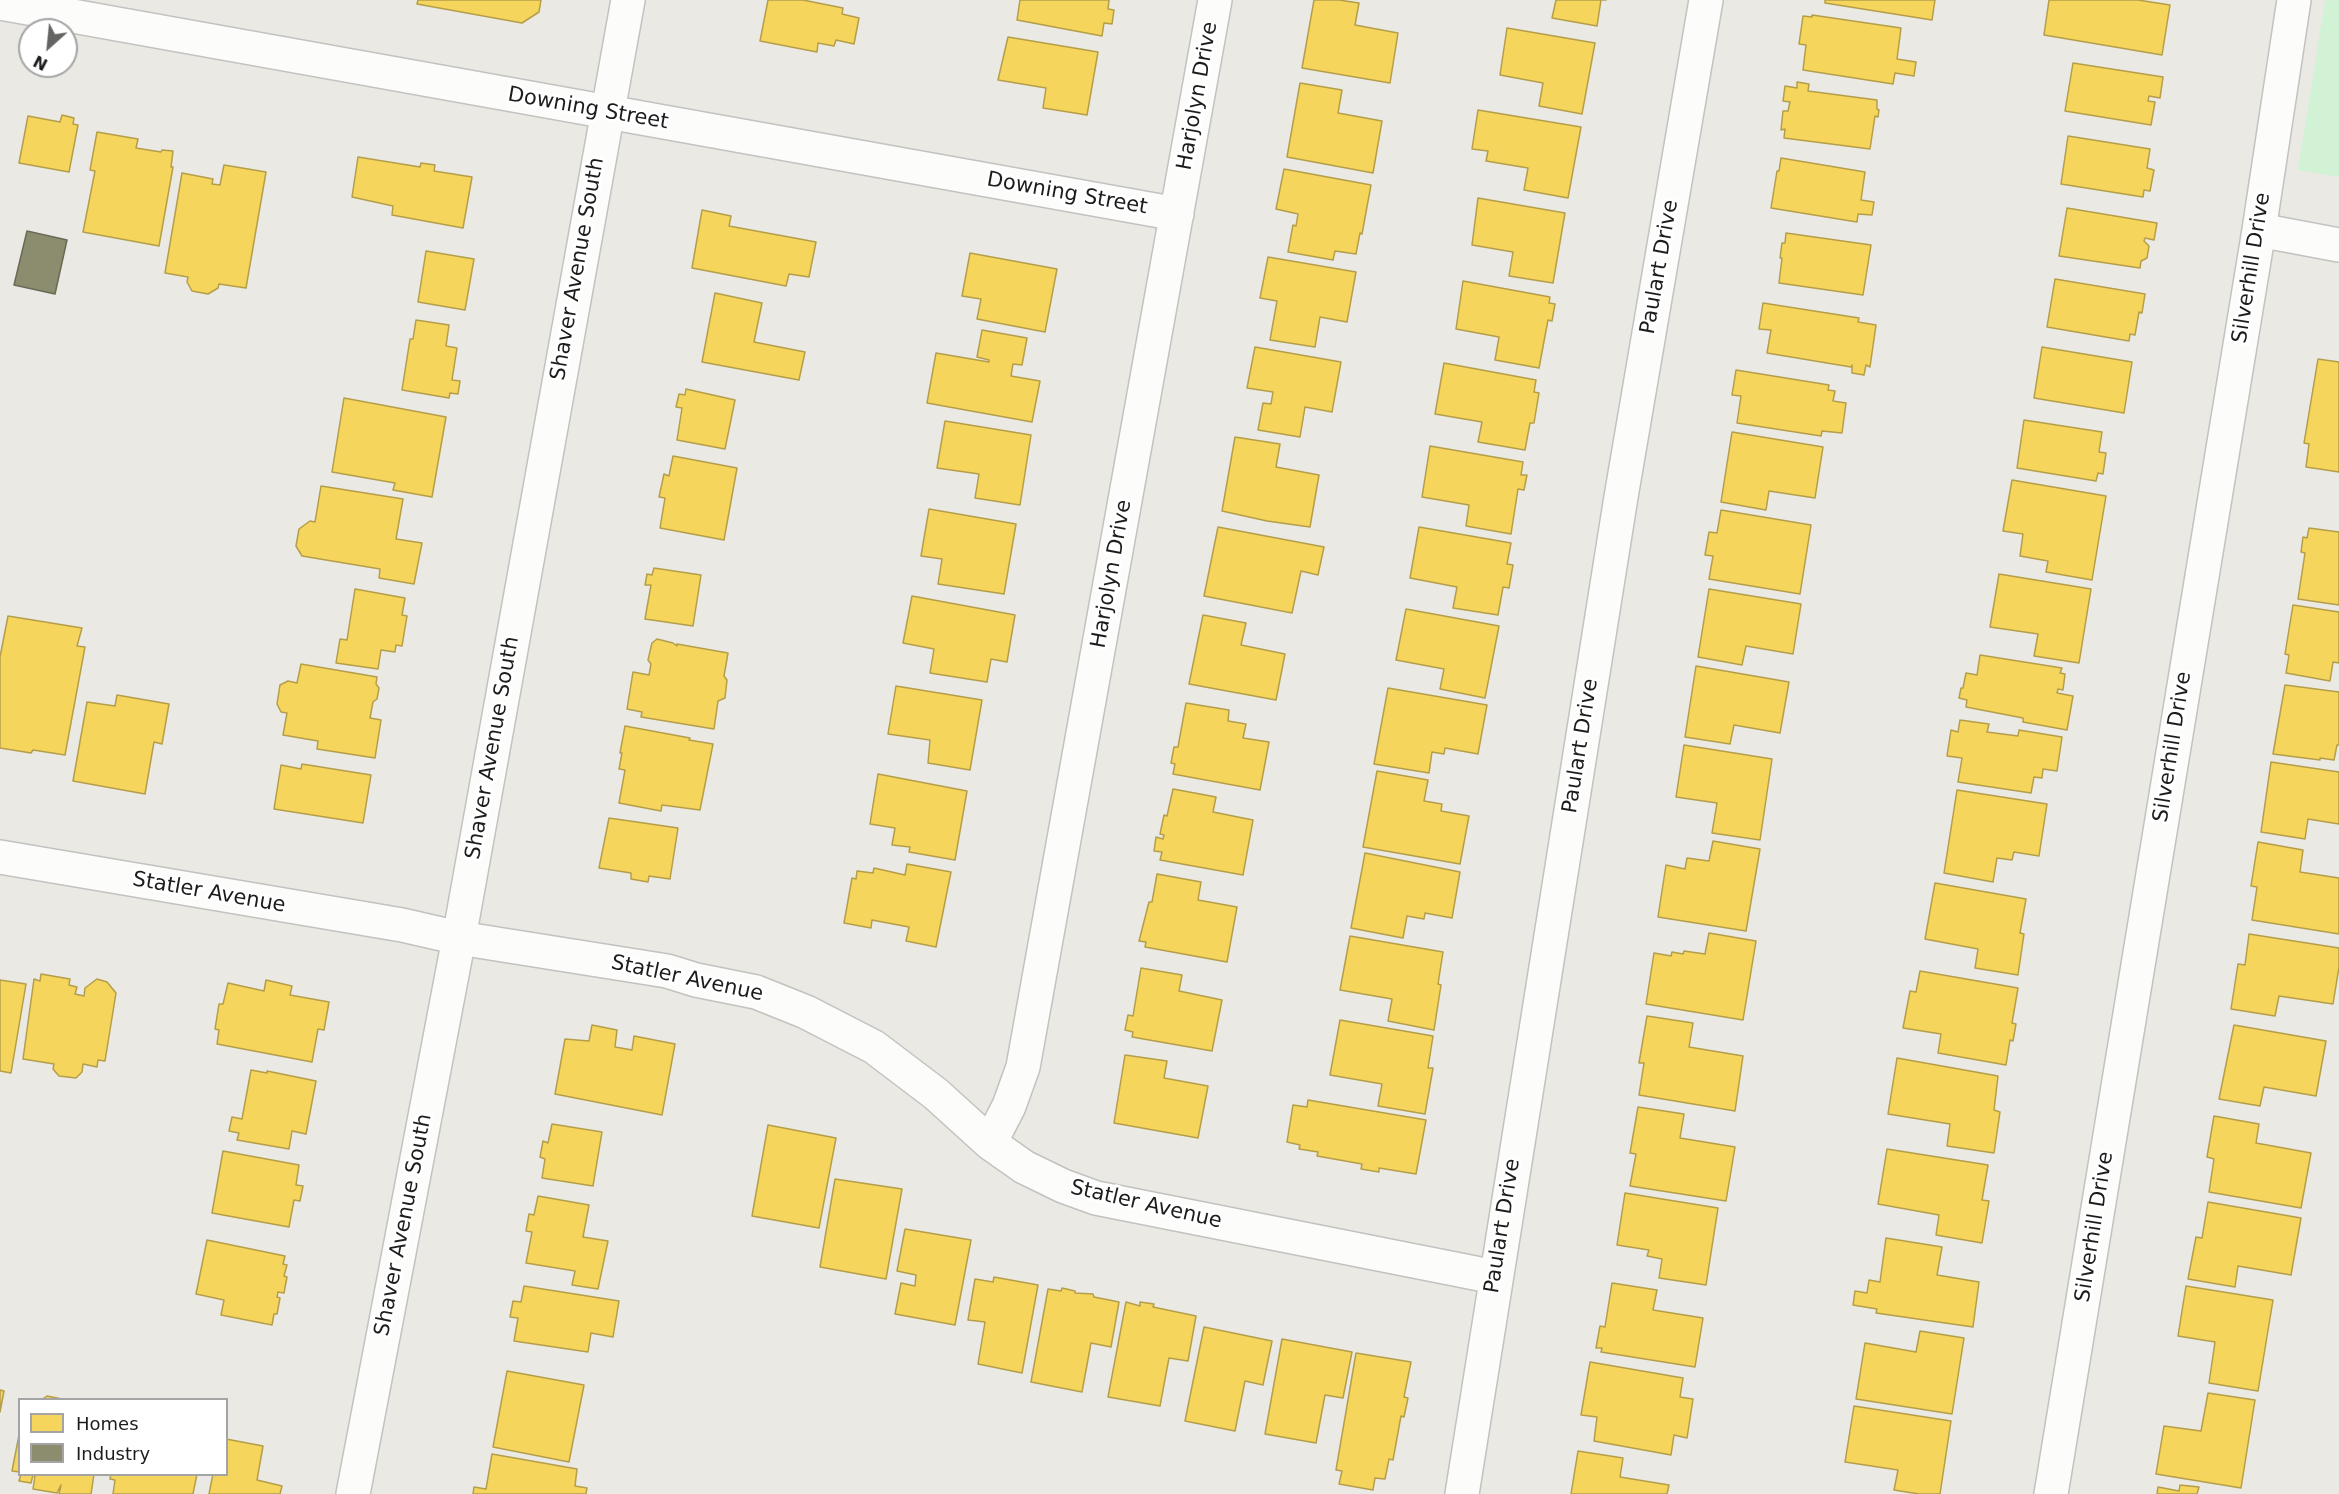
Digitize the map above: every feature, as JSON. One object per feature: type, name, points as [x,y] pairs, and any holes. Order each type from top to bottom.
[{"type":"street","name":"Shaver Avenue South","points":[[353,1494],[459,938],[628,0]]},
{"type":"street","name":"Harjolyn Drive","points":[[990,1143],[1009,1106],[1023,1067],[1215,0]]},
{"type":"street","name":"Paulart Drive","points":[[1462,1494],[1621,497],[1706,0]]},
{"type":"street","name":"Silverhill Drive","points":[[2051,1494],[2259,231],[2294,0]]},
{"type":"street","name":"Downing Street","points":[[0,3],[1177,214]]},
{"type":"street","points":[[2259,231],[2339,245]]},
{"type":"street","name":"Statler Avenue","points":[[0,856],[459,938],[667,971],[696,980],[756,992],[806,1012],[874,1047],[936,1094],[990,1143],[1024,1167],[1063,1186],[1095,1198],[1495,1277]]},
{"type":"green space","points":[[2325,0],[2339,0],[2339,177],[2298,170]]},
{"type":"building: Homes","points":[[418,0],[541,0],[539,12],[522,23],[417,4]]},
{"type":"building: Homes","points":[[768,0],[803,0],[843,8],[842,14],[859,18],[854,44],[836,40],[834,46],[818,43],[817,52],[760,41]]},
{"type":"building: Homes","points":[[1020,0],[1109,0],[1108,9],[1114,10],[1112,24],[1104,23],[1102,36],[1017,20]]},
{"type":"building: Homes","points":[[1314,0],[1359,3],[1355,25],[1398,33],[1390,83],[1302,68]]},
{"type":"building: Homes","points":[[1556,0],[1601,0],[1597,26],[1552,18]]},
{"type":"building: Homes","points":[[1825,0],[1935,0],[1932,20],[1825,3]]},
{"type":"building: Homes","points":[[2049,0],[2138,0],[2170,5],[2162,55],[2044,35]]},
{"type":"building: Homes","points":[[1812,15],[1901,28],[1897,59],[1916,62],[1914,76],[1895,73],[1893,84],[1803,70],[1806,45],[1799,44],[1803,16],[1812,17]]},
{"type":"building: Homes","points":[[1507,28],[1595,43],[1582,114],[1539,106],[1543,83],[1500,75]]},
{"type":"building: Homes","points":[[1008,37],[1098,52],[1087,115],[1043,108],[1046,88],[998,80]]},
{"type":"building: Homes","points":[[2073,63],[2163,77],[2160,98],[2149,96],[2148,101],[2155,102],[2151,125],[2065,111]]},
{"type":"building: Homes","points":[[1797,82],[1809,84],[1808,91],[1877,100],[1878,117],[1875,116],[1870,149],[1784,138],[1785,129],[1781,130],[1783,111],[1788,111],[1790,102],[1783,101],[1785,86],[1797,88]]},
{"type":"building: Homes","points":[[1300,83],[1342,90],[1338,113],[1382,121],[1373,173],[1287,157]]},
{"type":"building: Homes","points":[[1478,110],[1581,127],[1568,198],[1524,190],[1528,168],[1486,161],[1488,151],[1472,149]]},
{"type":"building: Homes","points":[[62,115],[74,118],[73,124],[78,125],[69,172],[19,163],[28,116],[60,122]]},
{"type":"building: Homes","points":[[97,132],[138,139],[136,148],[161,152],[162,150],[173,151],[171,167],[173,167],[159,246],[83,232],[95,171],[90,170]]},
{"type":"building: Homes","points":[[2068,136],[2150,149],[2147,168],[2154,170],[2150,191],[2144,190],[2143,197],[2061,184]]},
{"type":"building: Homes","points":[[358,157],[420,167],[421,163],[435,165],[434,171],[472,177],[463,228],[392,215],[393,206],[352,197]]},
{"type":"building: Homes","points":[[1781,158],[1865,172],[1861,200],[1874,202],[1872,215],[1858,214],[1857,222],[1771,208]]},
{"type":"building: Homes","points":[[224,165],[266,172],[246,288],[219,284],[218,288],[208,294],[192,291],[187,282],[188,277],[165,273],[182,173],[213,179],[212,184],[220,185]]},
{"type":"building: Homes","points":[[1284,169],[1371,185],[1356,254],[1335,251],[1333,260],[1288,252],[1293,225],[1296,226],[1298,214],[1276,209]]},
{"type":"building: Homes","points":[[1478,198],[1565,213],[1553,283],[1509,276],[1513,252],[1472,245]]},
{"type":"building: Homes","points":[[2067,208],[2157,223],[2154,240],[2145,238],[2144,241],[2149,246],[2147,258],[2141,261],[2140,268],[2059,256]]},
{"type":"building: Homes","points":[[702,210],[731,216],[729,226],[816,242],[809,277],[789,274],[786,286],[692,268]]},
{"type":"building: Homes","points":[[1786,233],[1871,245],[1863,295],[1779,283],[1782,243],[1785,243]]},
{"type":"building: Homes","points":[[426,251],[474,259],[465,310],[418,302]]},
{"type":"building: Homes","points":[[970,253],[1057,269],[1045,332],[977,319],[981,299],[962,296]]},
{"type":"building: Homes","points":[[1268,257],[1356,272],[1347,322],[1320,317],[1315,347],[1270,340],[1277,301],[1260,298]]},
{"type":"building: Homes","points":[[2055,279],[2145,294],[2135,335],[2130,334],[2129,341],[2047,327]]},
{"type":"building: Homes","points":[[1463,281],[1550,297],[1549,303],[1555,304],[1552,321],[1548,320],[1539,368],[1495,360],[1499,337],[1456,329]]},
{"type":"building: Homes","points":[[715,293],[762,303],[754,342],[805,352],[799,380],[702,362]]},
{"type":"building: Homes","points":[[1763,303],[1859,318],[1858,322],[1876,325],[1870,367],[1866,365],[1864,375],[1852,373],[1852,365],[1851,367],[1767,353],[1771,330],[1759,329]]},
{"type":"building: Homes","points":[[416,320],[449,325],[446,346],[457,348],[452,380],[460,381],[458,394],[450,393],[449,398],[402,390],[410,339],[413,339]]},
{"type":"building: Homes","points":[[982,330],[1027,338],[1022,365],[1013,364],[1011,376],[1040,381],[1032,422],[927,403],[936,353],[989,362],[989,360],[977,357]]},
{"type":"building: Homes","points":[[1255,347],[1341,362],[1332,412],[1305,407],[1300,437],[1258,430],[1263,403],[1271,404],[1273,392],[1247,388]]},
{"type":"building: Homes","points":[[2042,347],[2132,362],[2124,413],[2034,398]]},
{"type":"building: Homes","points":[[2318,359],[2339,362],[2339,472],[2306,467],[2309,444],[2304,443]]},
{"type":"building: Homes","points":[[1444,363],[1536,380],[1534,392],[1539,393],[1534,423],[1530,423],[1525,450],[1478,442],[1482,422],[1435,414]]},
{"type":"building: Homes","points":[[1736,370],[1829,385],[1828,390],[1835,391],[1833,401],[1846,403],[1842,433],[1822,431],[1821,436],[1737,423],[1741,396],[1732,395]]},
{"type":"building: Homes","points":[[686,389],[735,400],[725,449],[677,440],[682,408],[676,407],[679,394],[685,395]]},
{"type":"building: Homes","points":[[344,398],[446,417],[432,497],[393,490],[395,483],[332,472]]},
{"type":"building: Homes","points":[[2024,420],[2102,432],[2099,452],[2106,453],[2103,474],[2098,473],[2096,481],[2017,468]]},
{"type":"building: Homes","points":[[945,421],[1031,435],[1020,505],[975,498],[979,474],[937,468]]},
{"type":"building: Homes","points":[[1732,432],[1823,447],[1815,498],[1769,491],[1766,510],[1721,502]]},
{"type":"building: Homes","points":[[1235,437],[1280,444],[1276,467],[1319,475],[1310,527],[1222,511]]},
{"type":"building: Homes","points":[[1430,446],[1523,462],[1521,475],[1527,475],[1524,490],[1518,489],[1511,534],[1466,526],[1469,505],[1422,497]]},
{"type":"building: Homes","points":[[673,456],[737,468],[724,540],[660,528],[665,498],[659,497],[664,474],[669,476]]},
{"type":"building: Homes","points":[[2012,480],[2106,496],[2092,580],[2046,572],[2048,561],[2020,556],[2023,534],[2003,531]]},
{"type":"building: Homes","points":[[321,486],[403,499],[396,539],[422,543],[414,584],[379,578],[380,569],[302,556],[296,546],[299,529],[310,521],[315,522]]},
{"type":"building: Homes","points":[[929,509],[1016,524],[1004,594],[938,584],[942,559],[921,556]]},
{"type":"building: Homes","points":[[1721,510],[1811,525],[1800,594],[1709,579],[1713,556],[1705,555],[1709,532],[1717,533]]},
{"type":"building: Homes","points":[[1218,527],[1324,547],[1318,575],[1301,571],[1292,613],[1204,596]]},
{"type":"building: Homes","points":[[1419,527],[1511,543],[1507,564],[1513,565],[1509,588],[1503,587],[1498,615],[1453,608],[1457,587],[1410,578]]},
{"type":"building: Homes","points":[[2309,528],[2339,532],[2339,605],[2298,599],[2305,553],[2301,552],[2303,537],[2307,538]]},
{"type":"building: Homes","points":[[654,568],[701,575],[693,626],[645,619],[651,585],[645,585],[647,574],[652,575]]},
{"type":"building: Homes","points":[[1999,574],[2091,589],[2079,663],[2034,656],[2038,634],[1990,627]]},
{"type":"building: Homes","points":[[355,589],[405,598],[402,615],[407,616],[402,646],[396,645],[395,652],[381,650],[378,669],[336,663],[340,639],[347,640]]},
{"type":"building: Homes","points":[[1709,589],[1801,604],[1793,654],[1746,646],[1742,665],[1698,657]]},
{"type":"building: Homes","points":[[912,596],[1015,615],[1007,662],[991,659],[987,682],[930,673],[934,649],[903,643]]},
{"type":"building: Homes","points":[[2293,605],[2339,612],[2339,663],[2333,662],[2330,681],[2286,673],[2289,655],[2285,654]]},
{"type":"building: Homes","points":[[1406,609],[1499,626],[1485,698],[1440,689],[1444,669],[1396,660]]},
{"type":"building: Homes","points":[[1203,615],[1246,623],[1241,645],[1285,654],[1276,700],[1189,684]]},
{"type":"building: Homes","points":[[8,616],[82,628],[77,646],[85,647],[65,755],[0,748],[0,657]]},
{"type":"building: Homes","points":[[657,639],[677,646],[677,644],[728,653],[724,676],[727,680],[725,698],[718,701],[714,729],[641,717],[642,712],[627,709],[633,672],[649,675],[651,664],[648,660],[652,643]]},
{"type":"building: Homes","points":[[1980,655],[2062,668],[2060,673],[2065,674],[2063,690],[2058,689],[2057,693],[2073,696],[2067,730],[2023,722],[2023,718],[1966,707],[1967,700],[1959,698],[1961,688],[1963,688],[1966,673],[1977,675]]},
{"type":"building: Homes","points":[[301,664],[377,677],[376,684],[379,688],[370,718],[381,720],[375,758],[317,749],[318,741],[283,735],[287,713],[281,712],[277,704],[280,685],[288,681],[297,683]]},
{"type":"building: Homes","points":[[1696,666],[1789,682],[1780,733],[1734,725],[1730,744],[1685,737]]},
{"type":"building: Homes","points":[[2285,685],[2339,692],[2339,745],[2337,745],[2334,760],[2273,754]]},
{"type":"building: Homes","points":[[896,686],[982,700],[970,770],[928,763],[930,740],[888,734]]},
{"type":"building: Homes","points":[[1388,688],[1487,705],[1478,754],[1445,748],[1444,754],[1432,752],[1429,773],[1374,764]]},
{"type":"building: Homes","points":[[117,695],[169,704],[162,744],[154,742],[145,794],[73,781],[87,702],[115,706]]},
{"type":"building: Homes","points":[[1186,703],[1229,710],[1228,721],[1246,724],[1243,738],[1269,742],[1260,790],[1173,774],[1175,764],[1171,763],[1174,747],[1178,747]]},
{"type":"building: Homes","points":[[1960,720],[1989,724],[1987,732],[2018,736],[2019,730],[2062,737],[2057,771],[2043,769],[2042,778],[2034,777],[2031,793],[1958,782],[1962,758],[1947,756],[1951,730],[1958,732]]},
{"type":"building: Homes","points":[[625,726],[713,744],[700,810],[662,805],[661,811],[619,803],[625,770],[619,769]]},
{"type":"building: Homes","points":[[1684,745],[1772,759],[1760,840],[1712,833],[1717,803],[1676,797]]},
{"type":"building: Homes","points":[[2271,762],[2339,772],[2339,824],[2308,819],[2305,839],[2261,832]]},
{"type":"building: Homes","points":[[302,764],[371,775],[363,823],[274,809],[281,765],[301,769]]},
{"type":"building: Homes","points":[[1377,771],[1428,780],[1424,801],[1442,804],[1441,811],[1469,816],[1460,864],[1363,847]]},
{"type":"building: Homes","points":[[878,774],[967,791],[955,860],[909,852],[910,847],[892,845],[895,828],[870,824]]},
{"type":"building: Homes","points":[[1173,789],[1216,797],[1213,812],[1253,820],[1243,875],[1160,860],[1162,852],[1154,851],[1156,837],[1163,839],[1164,835],[1160,834]]},
{"type":"building: Homes","points":[[1957,790],[2047,804],[2039,856],[2014,852],[2012,860],[1997,858],[1993,882],[1944,873]]},
{"type":"building: Homes","points":[[609,818],[678,828],[670,879],[649,876],[648,882],[631,879],[631,873],[599,868]]},
{"type":"building: Homes","points":[[1713,841],[1760,849],[1746,931],[1658,917],[1666,865],[1685,869],[1687,858],[1709,861]]},
{"type":"building: Homes","points":[[2258,842],[2303,850],[2300,872],[2339,878],[2339,934],[2252,920],[2257,887],[2251,886]]},
{"type":"building: Homes","points":[[1365,853],[1460,872],[1452,918],[1425,913],[1424,919],[1407,916],[1403,938],[1351,928]]},
{"type":"building: Homes","points":[[907,864],[951,872],[936,947],[906,941],[909,927],[872,920],[871,928],[844,923],[852,878],[856,879],[857,871],[873,873],[874,868],[905,875]]},
{"type":"building: Homes","points":[[1157,874],[1201,882],[1198,900],[1237,907],[1227,962],[1145,947],[1146,942],[1139,941],[1149,902],[1152,902]]},
{"type":"building: Homes","points":[[1935,883],[2026,899],[2020,933],[2024,934],[2018,975],[1975,968],[1978,949],[1925,939]]},
{"type":"building: Homes","points":[[1709,933],[1756,941],[1743,1020],[1646,1004],[1654,953],[1671,956],[1672,952],[1683,954],[1684,951],[1705,954]]},
{"type":"building: Homes","points":[[2249,934],[2339,948],[2339,967],[2333,1004],[2279,996],[2275,1016],[2231,1009],[2238,964],[2245,965]]},
{"type":"building: Homes","points":[[1350,936],[1443,952],[1434,1030],[1388,1021],[1392,999],[1340,990]]},
{"type":"building: Homes","points":[[1141,968],[1182,975],[1179,991],[1222,1000],[1212,1051],[1132,1037],[1133,1032],[1125,1030],[1128,1015],[1133,1016]]},
{"type":"building: Homes","points":[[1920,971],[2018,988],[2012,1023],[2016,1024],[2013,1041],[2010,1040],[2006,1065],[1938,1053],[1941,1034],[1903,1028],[1910,991],[1916,992]]},
{"type":"building: Homes","points":[[41,974],[70,979],[69,985],[77,987],[75,994],[84,996],[85,988],[97,979],[107,982],[116,993],[105,1061],[98,1060],[97,1067],[83,1064],[82,1072],[76,1078],[59,1076],[53,1069],[54,1064],[23,1059],[34,979],[40,981]]},
{"type":"building: Homes","points":[[0,980],[26,984],[11,1073],[0,1071]]},
{"type":"building: Homes","points":[[266,980],[292,986],[290,995],[329,1002],[324,1030],[318,1029],[312,1062],[217,1044],[219,1030],[215,1029],[219,1004],[223,1004],[228,983],[264,991]]},
{"type":"building: Homes","points":[[1647,1016],[1693,1023],[1689,1047],[1743,1056],[1735,1111],[1639,1095],[1644,1063],[1639,1063]]},
{"type":"building: Homes","points":[[1340,1020],[1433,1036],[1428,1068],[1433,1068],[1425,1114],[1378,1106],[1382,1084],[1330,1075]]},
{"type":"building: Homes","points":[[592,1025],[617,1030],[615,1047],[632,1050],[634,1036],[675,1044],[662,1115],[555,1094],[565,1039],[589,1041]]},
{"type":"building: Homes","points":[[2234,1025],[2326,1041],[2316,1096],[2264,1087],[2260,1106],[2219,1099]]},
{"type":"building: Homes","points":[[1125,1055],[1167,1061],[1164,1078],[1208,1086],[1198,1138],[1114,1123]]},
{"type":"building: Homes","points":[[1897,1058],[1998,1076],[1994,1110],[2000,1112],[1994,1153],[1947,1146],[1950,1124],[1888,1114]]},
{"type":"building: Homes","points":[[251,1070],[316,1081],[306,1134],[292,1131],[289,1149],[237,1140],[239,1133],[229,1131],[232,1117],[242,1119]]},
{"type":"building: Homes","points":[[1308,1100],[1426,1120],[1416,1174],[1379,1168],[1379,1172],[1361,1169],[1362,1164],[1317,1156],[1318,1152],[1299,1149],[1300,1145],[1287,1142],[1293,1105],[1307,1107]]},
{"type":"building: Homes","points":[[1638,1107],[1684,1114],[1680,1138],[1735,1147],[1726,1201],[1630,1186],[1636,1154],[1630,1153]]},
{"type":"building: Homes","points":[[2214,1116],[2259,1124],[2256,1143],[2311,1153],[2301,1208],[2209,1192],[2214,1159],[2207,1157]]},
{"type":"building: Homes","points":[[552,1124],[602,1132],[593,1186],[542,1178],[545,1159],[540,1157],[543,1141],[548,1143]]},
{"type":"building: Homes","points":[[768,1125],[836,1138],[819,1228],[752,1216]]},
{"type":"building: Homes","points":[[1887,1149],[1988,1165],[1982,1200],[1989,1201],[1982,1243],[1936,1235],[1939,1215],[1878,1204]]},
{"type":"building: Homes","points":[[223,1151],[299,1165],[296,1185],[303,1186],[300,1201],[294,1200],[289,1227],[212,1213]]},
{"type":"building: Homes","points":[[835,1179],[902,1189],[886,1279],[820,1267]]},
{"type":"building: Homes","points":[[1625,1193],[1718,1208],[1706,1285],[1659,1278],[1662,1259],[1647,1256],[1649,1250],[1617,1245]]},
{"type":"building: Homes","points":[[538,1196],[589,1205],[583,1237],[608,1241],[598,1289],[572,1285],[575,1271],[526,1263],[532,1232],[526,1231],[529,1214],[534,1215]]},
{"type":"building: Homes","points":[[2208,1202],[2301,1218],[2291,1275],[2238,1266],[2235,1287],[2188,1279],[2196,1237],[2202,1238]]},
{"type":"building: Homes","points":[[905,1229],[971,1240],[955,1325],[895,1314],[901,1283],[915,1286],[916,1275],[897,1271]]},
{"type":"building: Homes","points":[[1886,1238],[1942,1247],[1937,1275],[1979,1282],[1973,1327],[1876,1313],[1877,1309],[1853,1305],[1855,1291],[1867,1293],[1869,1280],[1880,1282]]},
{"type":"building: Homes","points":[[207,1240],[285,1256],[283,1264],[287,1265],[284,1276],[287,1277],[284,1293],[278,1292],[277,1297],[280,1298],[272,1325],[221,1315],[224,1300],[196,1294]]},
{"type":"building: Homes","points":[[994,1277],[1038,1285],[1022,1373],[978,1364],[985,1322],[968,1320],[975,1279],[993,1282]]},
{"type":"building: Homes","points":[[1612,1283],[1657,1290],[1653,1310],[1703,1318],[1695,1367],[1601,1352],[1602,1348],[1596,1348],[1600,1326],[1605,1327]]},
{"type":"building: Homes","points":[[524,1286],[619,1301],[613,1337],[591,1333],[588,1352],[514,1341],[518,1318],[510,1317],[513,1301],[521,1302]]},
{"type":"building: Homes","points":[[2186,1286],[2273,1300],[2258,1391],[2209,1383],[2215,1342],[2178,1336]]},
{"type":"building: Homes","points":[[1062,1288],[1119,1302],[1111,1347],[1091,1343],[1082,1392],[1031,1382],[1048,1289],[1061,1291]]},
{"type":"building: Homes","points":[[1126,1302],[1140,1306],[1140,1302],[1154,1304],[1153,1307],[1196,1316],[1188,1361],[1169,1358],[1160,1406],[1108,1397]]},
{"type":"building: Homes","points":[[1204,1327],[1272,1341],[1263,1385],[1245,1381],[1235,1431],[1185,1421]]},
{"type":"building: Homes","points":[[1920,1331],[1964,1338],[1952,1414],[1856,1399],[1865,1343],[1916,1352]]},
{"type":"building: Homes","points":[[1282,1339],[1352,1352],[1343,1398],[1325,1395],[1316,1443],[1265,1434]]},
{"type":"building: Homes","points":[[1356,1353],[1411,1362],[1404,1397],[1408,1398],[1404,1417],[1401,1416],[1393,1460],[1389,1459],[1385,1479],[1375,1478],[1373,1490],[1339,1484],[1342,1471],[1336,1470]]},
{"type":"building: Homes","points":[[1590,1362],[1683,1378],[1680,1397],[1693,1399],[1687,1438],[1674,1435],[1671,1455],[1594,1441],[1597,1417],[1581,1415]]},
{"type":"building: Homes","points":[[507,1371],[584,1385],[569,1462],[493,1447]]},
{"type":"building: Homes","points":[[0,1390],[4,1391],[0,1412]]},
{"type":"building: Homes","points":[[2208,1393],[2255,1400],[2241,1488],[2156,1474],[2164,1426],[2201,1431]]},
{"type":"building: Homes","points":[[1854,1406],[1951,1421],[1940,1494],[1919,1494],[1894,1490],[1898,1470],[1845,1462]]},
{"type":"building: Homes","points":[[228,1439],[263,1446],[257,1480],[282,1486],[280,1494],[209,1494],[213,1476],[228,1476]]},
{"type":"building: Homes","points":[[18,1440],[18,1472],[12,1471]]},
{"type":"building: Homes","points":[[1578,1451],[1623,1458],[1620,1477],[1669,1485],[1667,1494],[1571,1494]]},
{"type":"building: Homes","points":[[492,1454],[577,1469],[575,1486],[587,1488],[586,1494],[473,1494],[474,1487],[486,1489]]},
{"type":"building: Homes","points":[[20,1476],[33,1476],[31,1483],[19,1481]]},
{"type":"building: Homes","points":[[35,1476],[94,1476],[91,1494],[59,1494],[61,1485],[57,1493],[33,1489]]},
{"type":"building: Homes","points":[[111,1476],[197,1476],[193,1494],[113,1494],[115,1480],[110,1479]]},
{"type":"building: Homes","points":[[2180,1485],[2199,1487],[2197,1494],[2157,1494],[2158,1487],[2179,1491]]},
{"type":"building: Industry","points":[[27,231],[67,240],[55,294],[14,285]]}]
